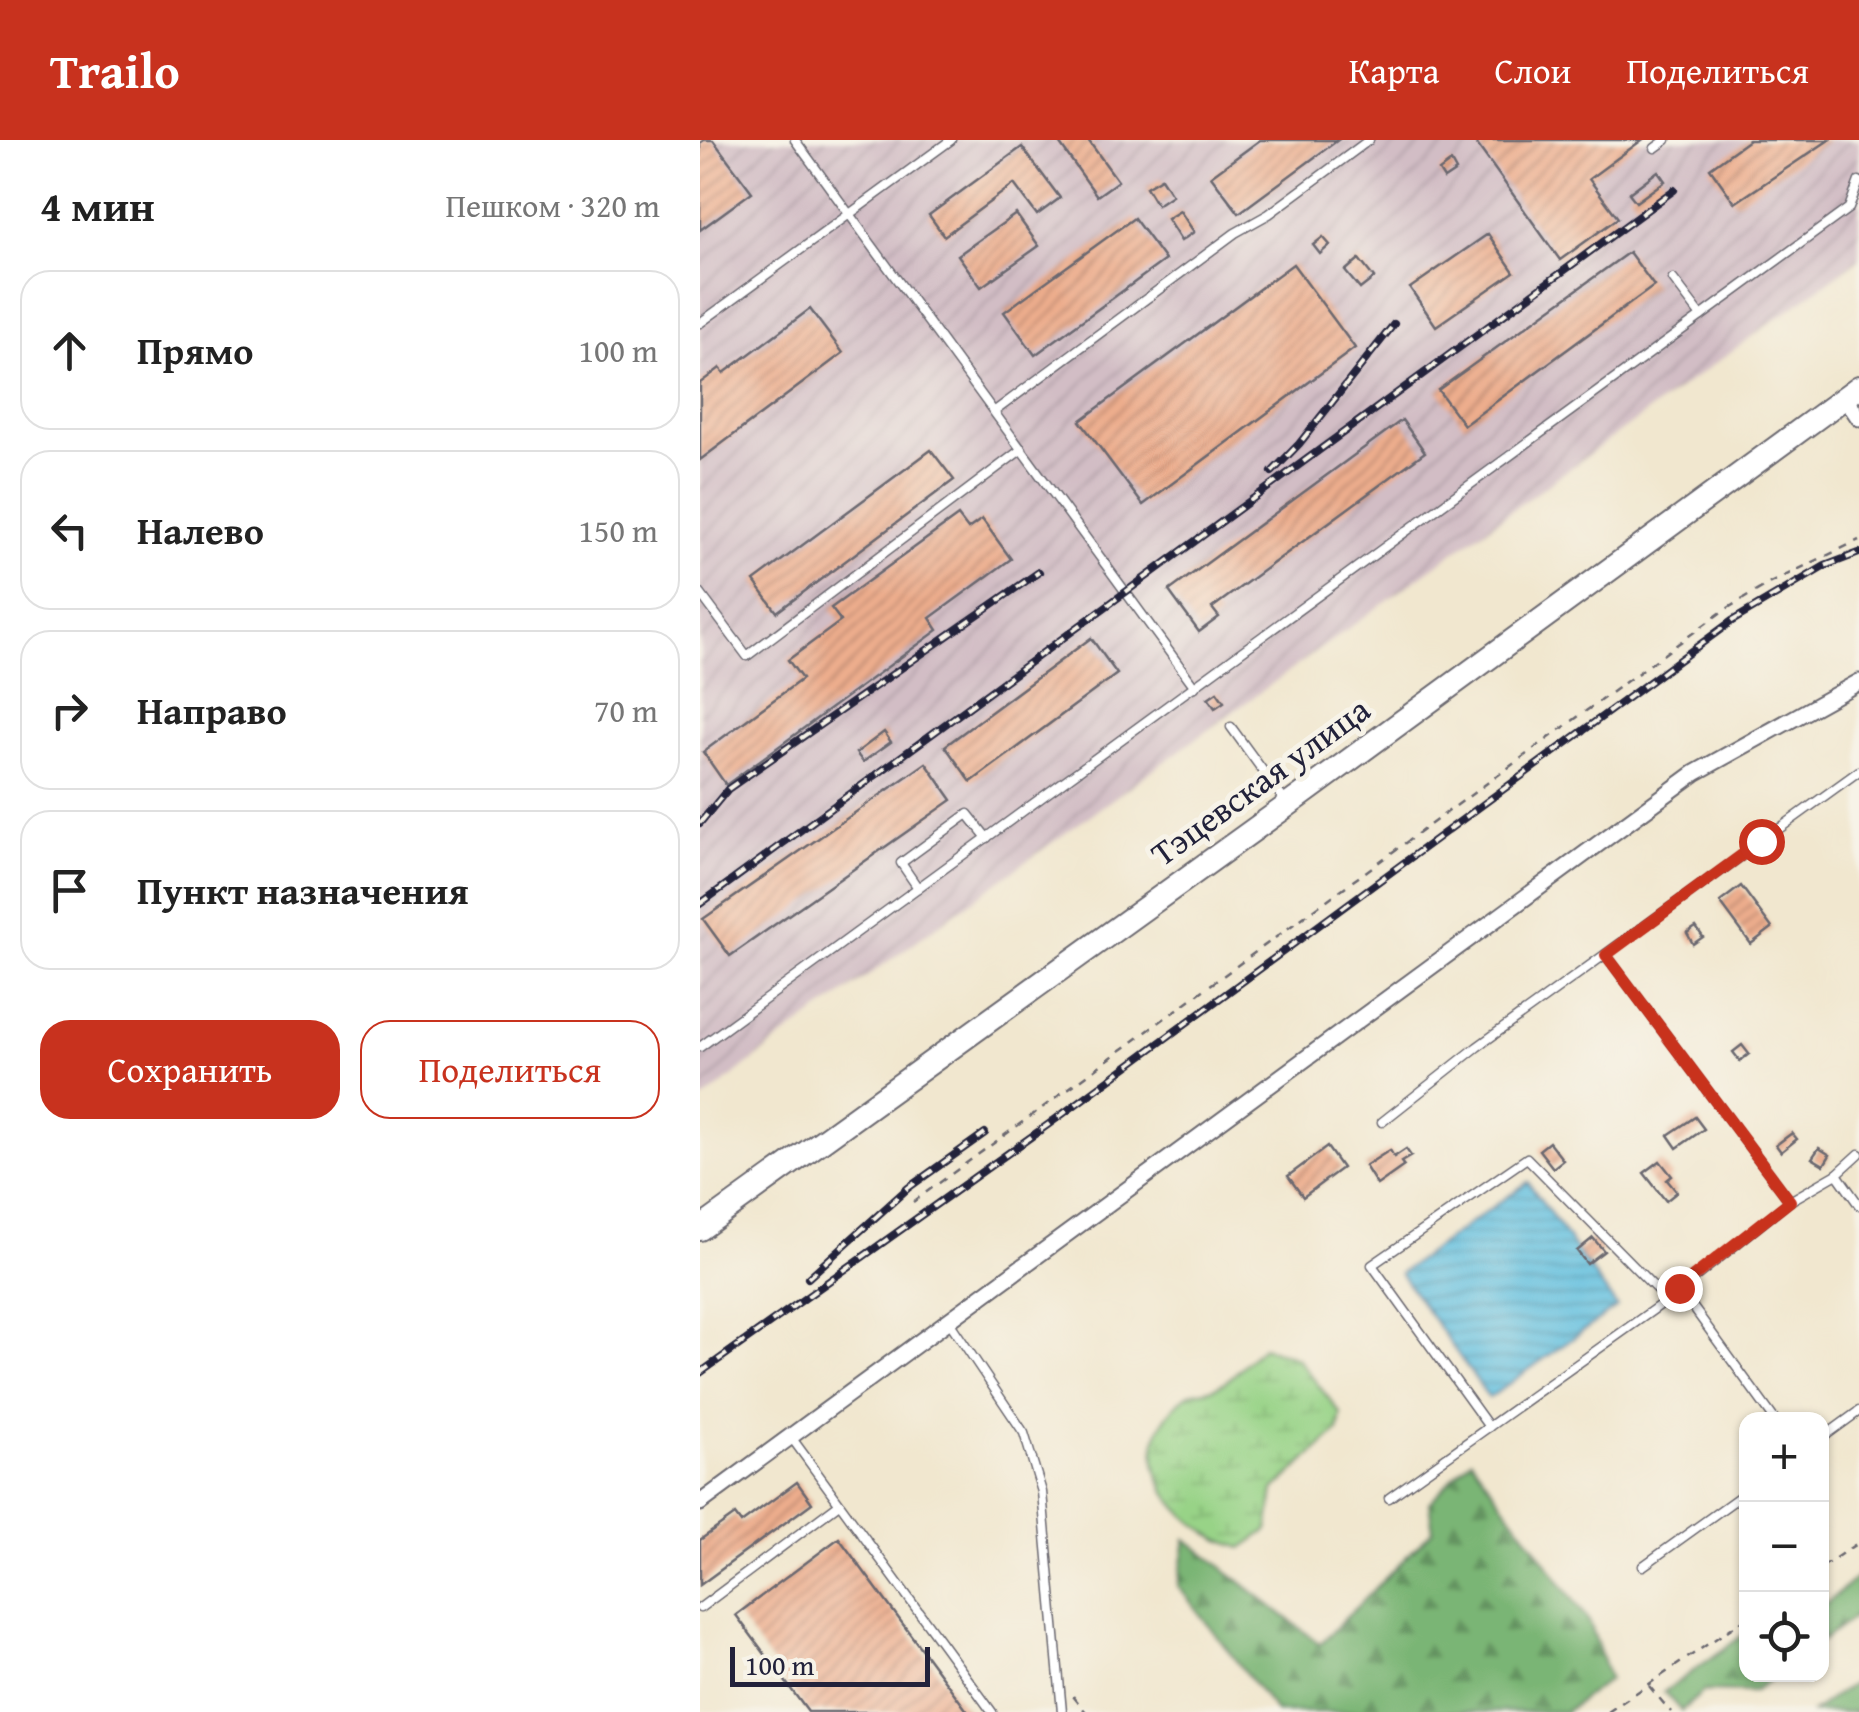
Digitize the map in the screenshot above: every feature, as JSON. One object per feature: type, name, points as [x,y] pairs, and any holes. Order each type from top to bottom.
[{"type":"street","points":[[1852,392],[1859,418]]},
{"type":"street","name":"Тэцевская улица","points":[[700,1229],[1852,392]]},
{"type":"street","points":[[700,1503],[1695,773],[1859,682]]},
{"type":"lane","points":[[795,140],[1194,687]]},
{"type":"lane","points":[[700,323],[951,140]]},
{"type":"lane","points":[[995,411],[1235,233],[1269,214],[1370,140]]},
{"type":"lane","points":[[1655,148],[1666,140]]},
{"type":"lane","points":[[700,1047],[1849,208],[1859,181]]},
{"type":"lane","points":[[1673,280],[1700,316]]},
{"type":"lane","points":[[700,593],[747,656],[1022,449]]},
{"type":"lane","points":[[1231,727],[1288,805]]},
{"type":"lane","points":[[1382,1122],[1477,1047],[1859,771]]},
{"type":"lane","points":[[918,888],[901,863],[968,814],[987,838]]},
{"type":"lane","points":[[1606,955],[1790,1201]]},
{"type":"lane","points":[[1390,1498],[1667,1300],[1790,1201],[1837,1174],[1859,1154]]},
{"type":"lane","points":[[1489,1427],[1372,1265],[1527,1158],[1667,1300]]},
{"type":"lane","points":[[1837,1174],[1859,1204]]},
{"type":"lane","points":[[1679,1288],[1769,1412]]},
{"type":"lane","points":[[948,1320],[1024,1432],[1042,1492],[1062,1712]]},
{"type":"lane","points":[[1829,1433],[1859,1411]]},
{"type":"lane","points":[[791,1436],[992,1712]]},
{"type":"lane","points":[[1643,1566],[1739,1497]]},
{"type":"lane","points":[[700,1608],[839,1504]]},
{"type":"path","points":[[913,1202],[1724,611],[1770,582],[1859,540]]},
{"type":"path","points":[[1829,1561],[1859,1542]]},
{"type":"path","points":[[1608,1712],[1739,1623]]},
{"type":"path","points":[[1059,1680],[1086,1712]]},
{"type":"path","points":[[1649,1686],[1671,1712]]},
{"type":"shaded area","points":[[700,140],[1859,140],[1859,259],[778,1041],[700,1102]]},
{"type":"green space","points":[[1263,1347],[1297,1358],[1341,1414],[1338,1431],[1274,1490],[1268,1530],[1242,1548],[1199,1527],[1180,1511],[1157,1471],[1155,1449],[1161,1427],[1176,1405],[1193,1392],[1223,1383]]},
{"type":"green space","points":[[1471,1459],[1590,1623],[1609,1679],[1565,1712],[1276,1712],[1178,1586],[1186,1539],[1320,1644],[1433,1530],[1429,1503]]},
{"type":"green space","points":[[1859,1576],[1859,1613],[1829,1636],[1829,1601]]},
{"type":"green space","points":[[1739,1638],[1739,1682],[1767,1682],[1753,1692],[1704,1691],[1681,1711],[1664,1692]]},
{"type":"green space","points":[[1859,1679],[1859,1712],[1812,1712]]},
{"type":"water","points":[[1528,1182],[1617,1307],[1489,1398],[1400,1273]]},
{"type":"building","points":[[713,140],[752,192],[700,230],[700,143]]},
{"type":"building","points":[[1057,140],[1088,140],[1118,181],[1097,196]]},
{"type":"building","points":[[1260,140],[1338,140],[1239,213],[1211,176]]},
{"type":"building","points":[[1642,140],[1589,179],[1618,218],[1560,260],[1476,143]]},
{"type":"building","points":[[1749,140],[1829,140],[1735,203],[1710,168]]},
{"type":"building","points":[[1022,147],[1060,198],[1037,215],[1014,184],[944,236],[929,215]]},
{"type":"building","points":[[1451,162],[1456,171],[1444,179],[1439,171]]},
{"type":"building","points":[[1658,171],[1665,181],[1636,202],[1629,193]]},
{"type":"building","points":[[1161,178],[1172,195],[1157,205],[1146,187]]},
{"type":"building","points":[[1180,211],[1194,232],[1181,241],[1167,219]]},
{"type":"building","points":[[1016,214],[1039,246],[981,287],[958,255]]},
{"type":"building","points":[[1134,218],[1165,260],[1035,355],[1004,312]]},
{"type":"building","points":[[1488,234],[1514,272],[1436,326],[1410,288]]},
{"type":"building","points":[[1323,237],[1330,245],[1320,254],[1313,245]]},
{"type":"building","points":[[1629,252],[1654,286],[1464,425],[1438,390]]},
{"type":"building","points":[[1359,259],[1374,278],[1360,289],[1345,271]]},
{"type":"building","points":[[1293,264],[1355,348],[1143,505],[1080,421]]},
{"type":"building","points":[[810,309],[843,353],[700,460],[700,383],[720,368],[724,373]]},
{"type":"building","points":[[1402,420],[1425,452],[1212,608],[1219,617],[1199,632],[1169,591]]},
{"type":"building","points":[[931,450],[954,480],[777,612],[754,581]]},
{"type":"building","points":[[958,516],[968,529],[982,519],[1011,559],[930,618],[938,630],[726,785],[703,752],[802,679],[788,660],[841,621],[831,608]]},
{"type":"building","points":[[1091,638],[1117,674],[971,782],[945,746]]},
{"type":"building","points":[[1217,692],[1224,702],[1215,708],[1208,698]]},
{"type":"building","points":[[884,732],[891,742],[863,762],[856,753]]},
{"type":"building","points":[[926,763],[952,800],[730,956],[703,919]]},
{"type":"building","points":[[1741,886],[1772,928],[1751,944],[1720,902]]},
{"type":"building","points":[[1696,927],[1703,937],[1693,944],[1687,933]]},
{"type":"building","points":[[1742,1045],[1749,1054],[1740,1061],[1733,1052]]},
{"type":"building","points":[[1695,1117],[1704,1129],[1677,1148],[1668,1135]]},
{"type":"building","points":[[1792,1133],[1797,1139],[1781,1152],[1776,1145]]},
{"type":"building","points":[[1549,1142],[1563,1160],[1553,1168],[1539,1150]]},
{"type":"building","points":[[1327,1147],[1342,1168],[1303,1197],[1288,1176]]},
{"type":"building","points":[[1819,1148],[1830,1155],[1824,1165],[1812,1158]]},
{"type":"building","points":[[1406,1149],[1411,1156],[1401,1162],[1404,1166],[1377,1185],[1365,1166],[1390,1150],[1394,1157]]},
{"type":"building","points":[[1660,1161],[1672,1176],[1667,1180],[1677,1192],[1666,1201],[1644,1173]]},
{"type":"building","points":[[1593,1238],[1604,1251],[1587,1264],[1577,1251]]},
{"type":"building","points":[[797,1482],[812,1503],[700,1585],[700,1540],[735,1515],[741,1523]]},
{"type":"building","points":[[839,1538],[968,1712],[808,1712],[736,1615]]},
{"type":"railway","points":[[700,904],[1674,190]]},
{"type":"railway","points":[[1272,472],[1299,444],[1394,324]]},
{"type":"railway","points":[[700,1373],[1049,1124],[1732,621],[1825,566],[1859,553]]},
{"type":"railway","points":[[700,823],[728,789],[1039,572]]},
{"type":"railway","points":[[808,1278],[908,1188],[985,1133]]},
{"type":"route","points":[[1679,1288],[1790,1201],[1606,955],[1761,841]]}]
